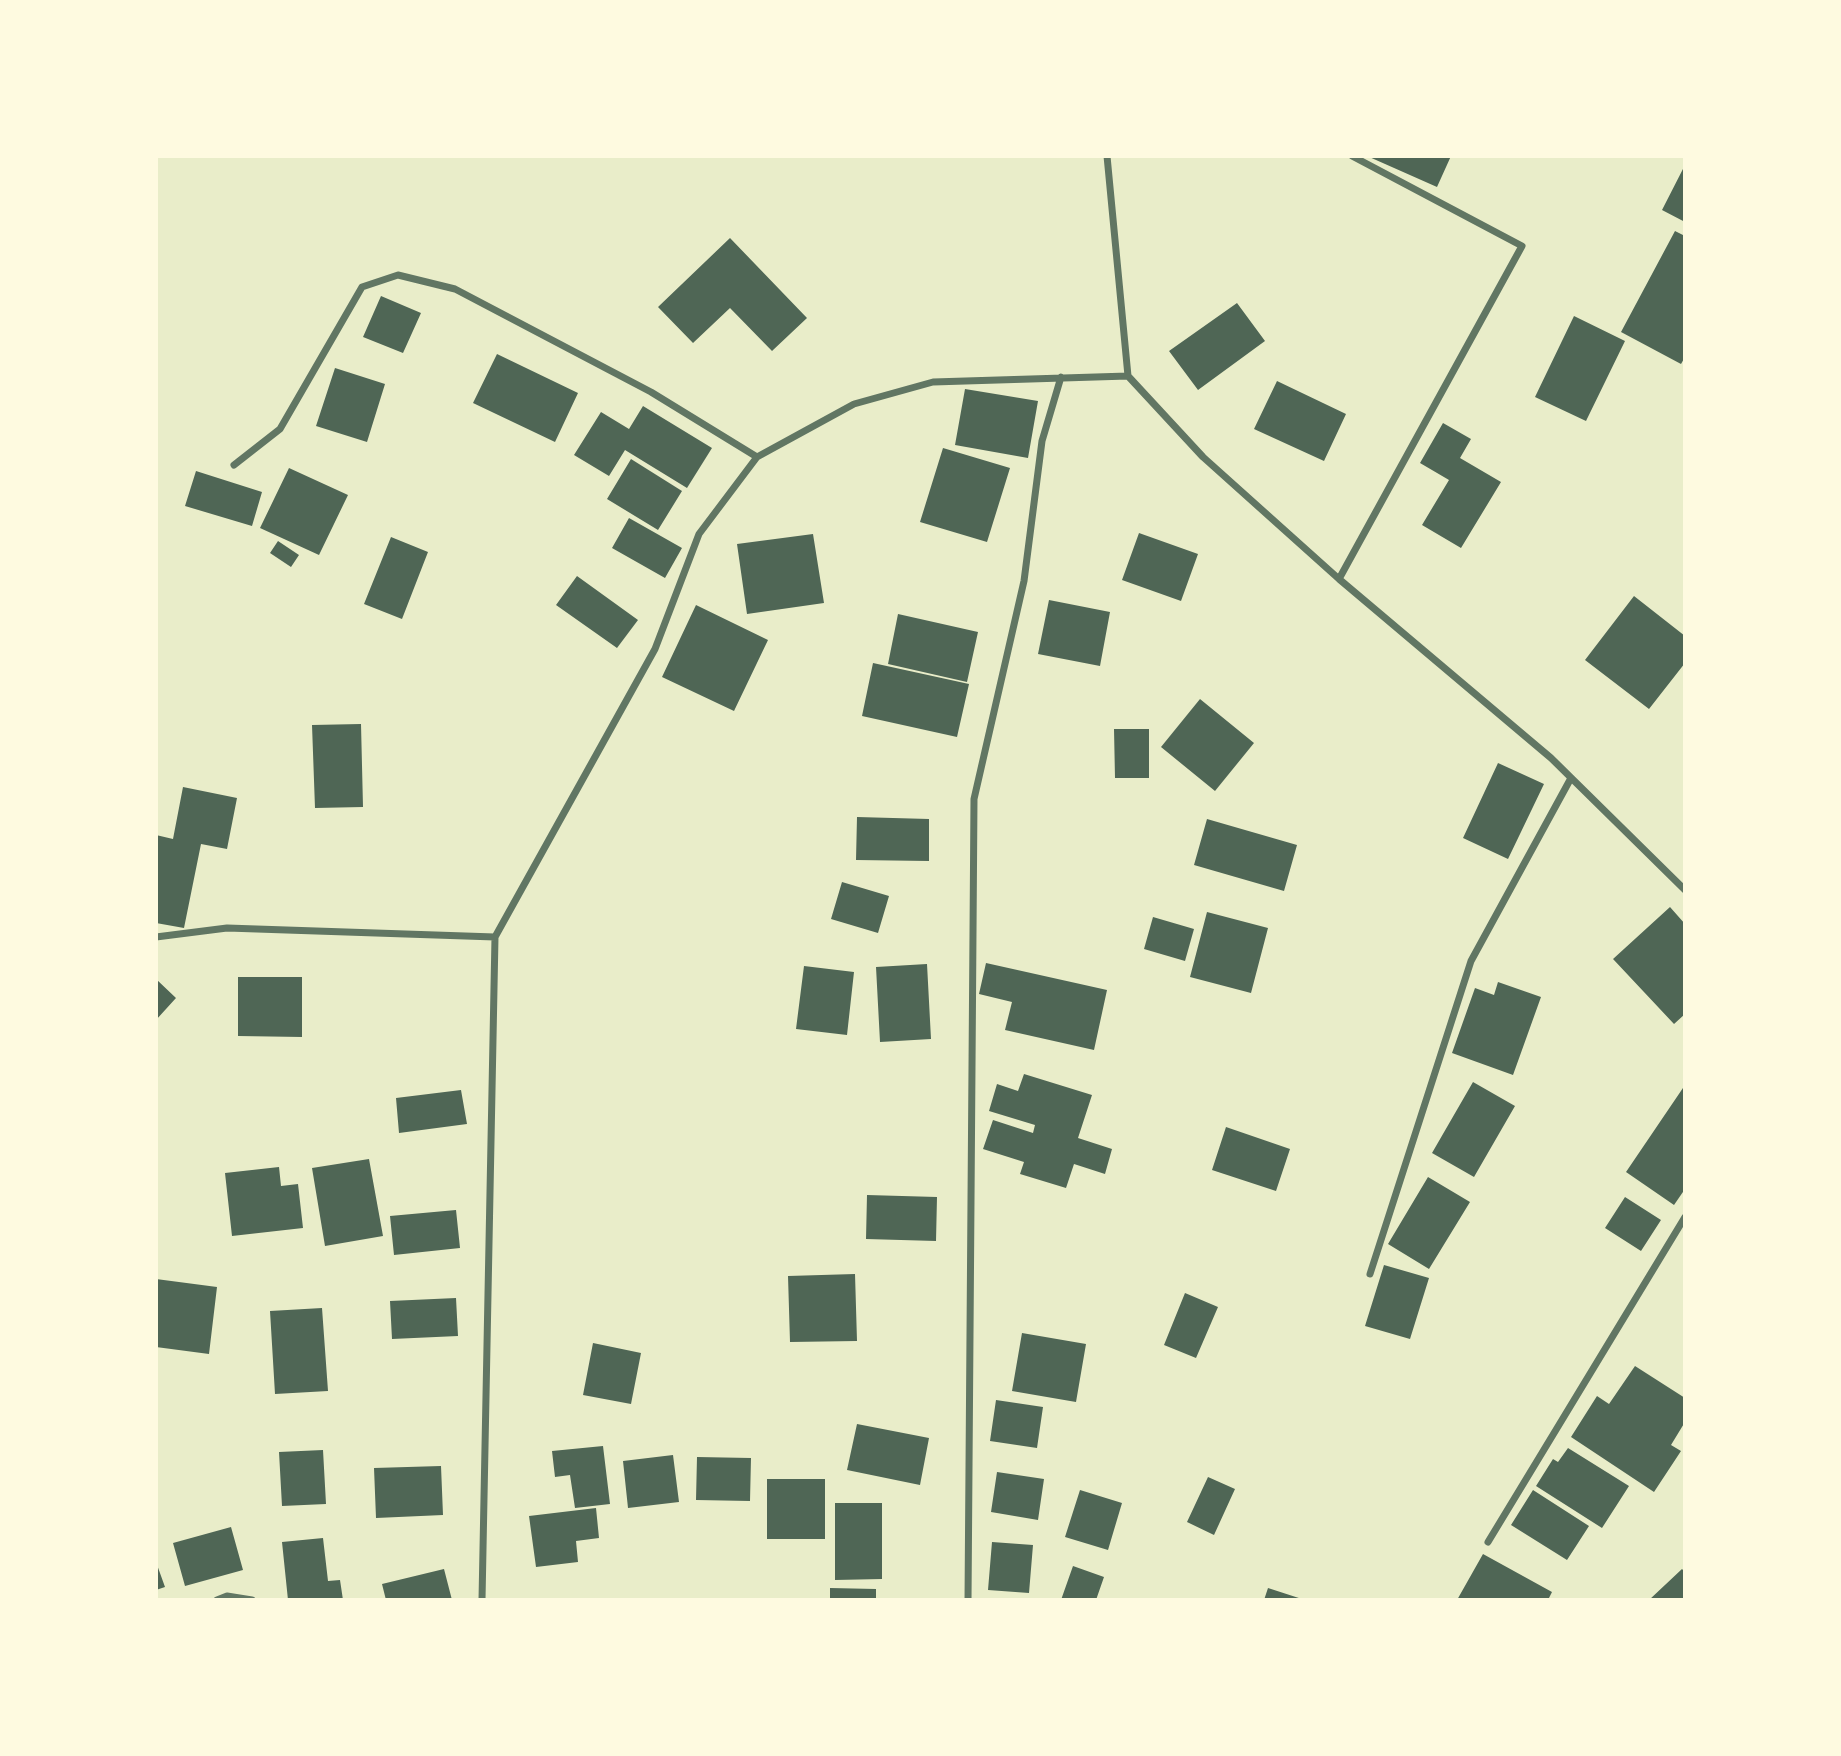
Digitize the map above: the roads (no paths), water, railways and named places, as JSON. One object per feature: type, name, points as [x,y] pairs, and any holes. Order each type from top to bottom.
[{"type":"street","points":[[1107,156],[1128,376],[1203,457],[1339,579],[1571,778],[1685,890]]},
{"type":"street","points":[[1339,579],[1522,246],[1352,156]]},
{"type":"street","points":[[234,465],[280,429],[362,287],[398,275],[455,289],[651,392],[757,457]]},
{"type":"street","points":[[482,1600],[495,937],[655,649],[699,534],[757,457],[854,404],[933,382],[1128,376]]},
{"type":"street","points":[[968,1600],[974,799],[1024,581],[1042,441],[1061,377]]},
{"type":"street","points":[[1370,1274],[1471,961],[1571,778]]},
{"type":"street","points":[[156,937],[227,928],[495,937]]},
{"type":"street","points":[[1488,1542],[1685,1217]]},
{"type":"street","points":[[217,1600],[227,1597],[253,1600]]}]
